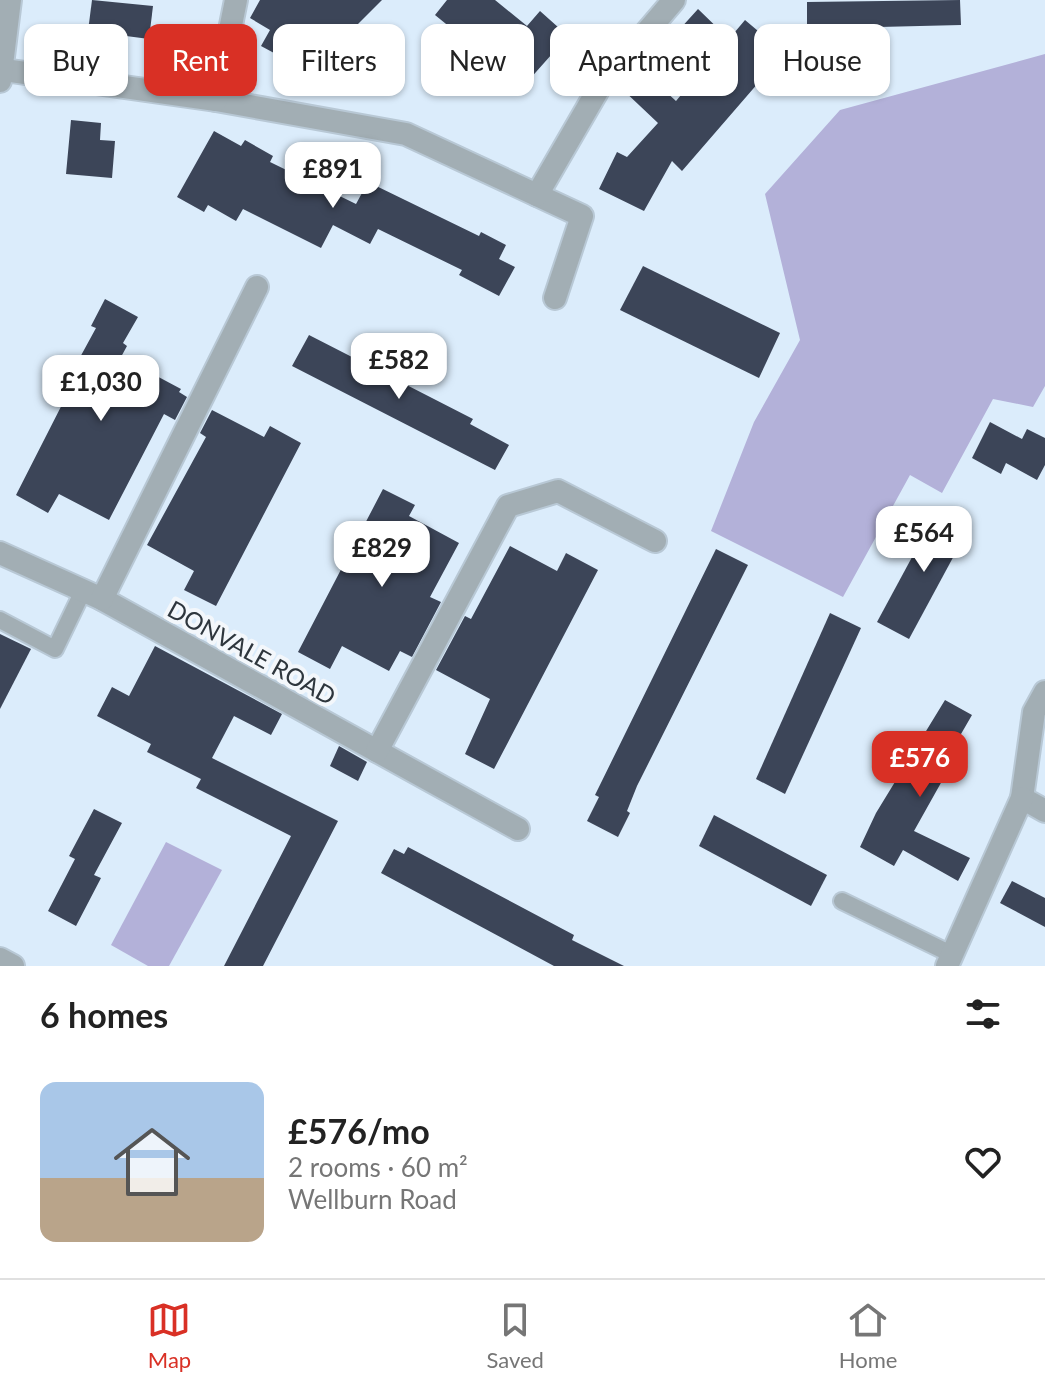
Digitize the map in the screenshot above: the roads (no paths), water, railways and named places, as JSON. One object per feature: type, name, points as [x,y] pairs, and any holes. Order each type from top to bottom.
[{"type":"street","points":[[10,0],[2,75],[216,100],[406,134],[582,216],[555,298]]},
{"type":"street","points":[[216,100],[236,0]]},
{"type":"street","points":[[537,195],[599,88],[674,0]]},
{"type":"street","points":[[93,595],[257,287]]},
{"type":"street","points":[[377,751],[508,506],[558,491],[655,541]]},
{"type":"street","name":"DONVALE ROAD","points":[[0,553],[93,595],[518,829]]},
{"type":"street","points":[[950,961],[1022,798],[1034,712],[1045,692]]},
{"type":"street","points":[[1022,798],[1045,811]]},
{"type":"street","points":[[0,959],[13,966]]},
{"type":"lane","points":[[0,620],[55,649],[93,595]]},
{"type":"lane","points":[[842,901],[950,961]]}]
